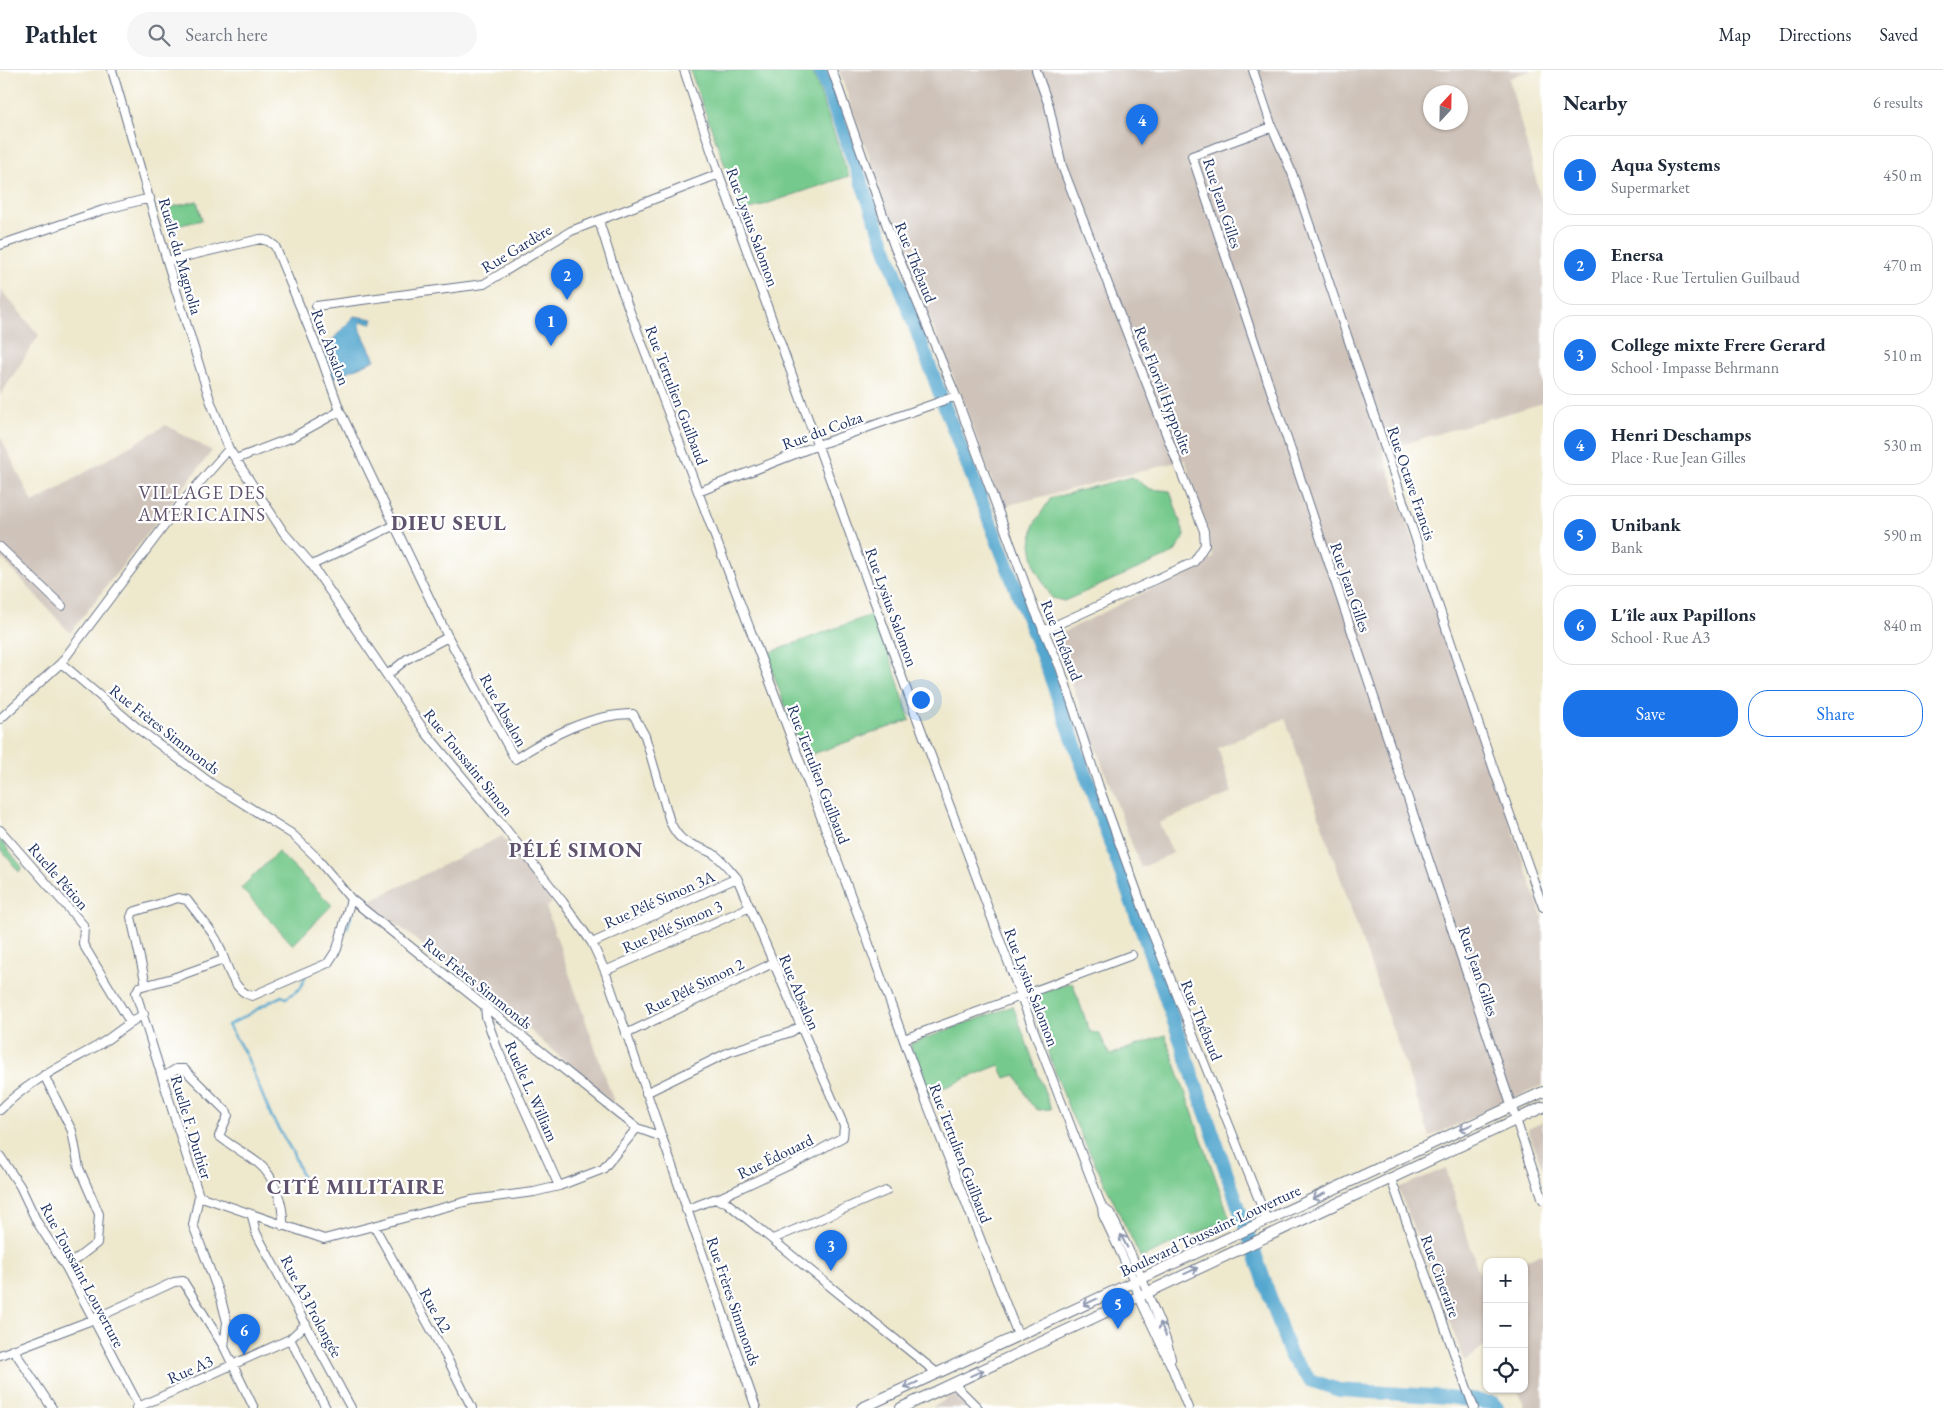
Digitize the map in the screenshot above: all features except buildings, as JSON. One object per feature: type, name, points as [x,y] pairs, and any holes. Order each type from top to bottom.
[{"type":"main road","name":"Boulevard Toussaint Louverture","points":[[862,1408],[1543,1092]]},
{"type":"main road","name":"Boulevard Toussaint Louverture","points":[[901,1408],[1517,1121],[1543,1107]]},
{"type":"street","name":"Ruelle du Magnolia","points":[[112,70],[167,261],[210,400],[229,449]]},
{"type":"street","name":"Rue Lysius Salomon","points":[[684,70],[719,174],[1020,995],[1102,1207],[1110,1213],[1139,1279],[1143,1295],[1188,1408]]},
{"type":"street","name":"Rue Thébaud","points":[[832,70],[894,246],[1043,631],[1060,667],[1098,787],[1265,1221]]},
{"type":"street","name":"Rue Florvil Hyppolite","points":[[1036,70],[1049,106],[1062,166],[1204,531],[1205,545],[1194,562],[1043,631]]},
{"type":"street","name":"Rue Octave Francis","points":[[1253,70],[1272,127],[1295,181],[1490,757],[1543,907]]},
{"type":"street","name":"Rue Jean Gilles","points":[[1272,127],[1192,156],[1510,1107]]},
{"type":"street","name":"Rue Gardère","points":[[316,306],[484,284],[571,231],[719,174]]},
{"type":"street","points":[[0,245],[103,210],[150,198]]},
{"type":"street","name":"Rue Tertulien Guilbaud","points":[[599,221],[615,272],[961,1193],[1018,1335]]},
{"type":"street","name":"Rue Absalon","points":[[167,261],[260,239],[268,241],[275,246],[322,360],[340,411],[448,637],[516,759],[536,746],[581,724],[620,714],[632,714],[645,736],[670,822],[676,833],[683,841],[718,857],[738,878],[844,1126],[843,1137]]},
{"type":"street","name":"Rue du Colza","points":[[698,492],[818,445],[954,397]]},
{"type":"street","points":[[236,459],[293,437],[340,411]]},
{"type":"street","points":[[0,718],[61,663],[180,505],[229,449]]},
{"type":"street","name":"Rue Toussaint Simon","points":[[229,449],[284,533],[312,566],[426,733],[505,828],[563,902],[592,944],[605,971],[662,1137]]},
{"type":"street","points":[[312,566],[395,525]]},
{"type":"street","points":[[0,547],[62,606]]},
{"type":"street","points":[[387,675],[407,659],[448,637]]},
{"type":"street","name":"Rue Frères Simmonds","points":[[61,663],[140,730],[212,784],[292,834],[316,856],[351,899],[636,1128],[662,1137],[756,1408]]},
{"type":"street","name":"Ruelle Pétion","points":[[0,830],[84,926],[83,944],[130,1022]]},
{"type":"street","name":"Rue Pélé Simon 3A","points":[[592,944],[738,878]]},
{"type":"street","points":[[223,960],[173,978],[146,985],[131,917],[133,912],[178,898],[187,900],[219,944],[223,960],[241,990],[246,994],[257,996],[328,963],[337,950],[351,899]]},
{"type":"street","name":"Rue Pélé Simon 3","points":[[605,971],[750,907]]},
{"type":"street","points":[[904,1039],[1132,955]]},
{"type":"street","name":"Rue Pélé Simon 2","points":[[626,1034],[773,963]]},
{"type":"street","name":"Ruelle F. Duthier","points":[[146,985],[139,987],[136,993],[199,1196],[252,1216],[324,1239],[472,1200],[559,1186],[603,1169],[636,1128]]},
{"type":"street","name":"Ruelle L. William","points":[[485,1005],[486,1017],[498,1048],[559,1186]]},
{"type":"street","points":[[0,1110],[16,1094],[44,1075],[105,1041],[144,1014]]},
{"type":"street","points":[[646,1093],[729,1052],[791,1032],[800,1026]]},
{"type":"street","points":[[163,1076],[176,1069],[184,1069],[227,1112],[228,1115],[219,1136],[260,1164],[279,1194],[284,1212],[283,1226]]},
{"type":"street","points":[[44,1075],[72,1131],[80,1168],[100,1218],[97,1243],[66,1268]]},
{"type":"street","points":[[1510,1107],[1517,1121],[1543,1200]]},
{"type":"street","name":"Rue Édouard","points":[[686,1210],[809,1156],[843,1137]]},
{"type":"street","name":"Rue Toussaint Louverture","points":[[0,1156],[20,1186],[37,1222],[66,1268],[138,1408]]},
{"type":"street","name":"Rue Cineraire","points":[[1392,1179],[1474,1408]]},
{"type":"street","points":[[773,1239],[886,1191]]},
{"type":"street","points":[[199,1196],[193,1224],[221,1299],[227,1322],[224,1347]]},
{"type":"street","points":[[717,1198],[726,1202],[773,1239],[937,1373]]},
{"type":"street","name":"Rue A3 Prolongée","points":[[252,1216],[256,1232],[351,1408]]},
{"type":"street","name":"Rue A2","points":[[374,1226],[446,1356],[472,1408]]},
{"type":"street","points":[[0,1354],[92,1320],[174,1282],[183,1281],[224,1347],[254,1408]]},
{"type":"street","name":"Rue A3","points":[[138,1408],[290,1339],[306,1324]]},
{"type":"street","points":[[290,1339],[326,1408]]},
{"type":"street","points":[[13,1349],[52,1408]]},
{"type":"street","points":[[953,1383],[978,1408]]},
{"type":"shaded area","points":[[839,70],[1532,70],[1509,78],[1543,206],[1543,403],[1382,450],[1543,919],[1543,1085],[1430,1137],[1285,718],[1218,748],[1232,793],[1159,823],[1173,853],[1141,868],[1054,637],[1213,558],[1208,531],[1185,460],[1001,507],[964,403],[896,235]]},
{"type":"shaded area","points":[[0,289],[39,335],[0,396]]},
{"type":"shaded area","points":[[166,425],[212,451],[70,633],[0,556],[0,436],[33,503]]},
{"type":"shaded area","points":[[502,836],[552,903],[546,907],[615,1105],[518,1020],[368,902]]},
{"type":"shaded area","points":[[1543,1122],[1543,1170],[1528,1129]]},
{"type":"shaded area","points":[[1446,1168],[1479,1273],[1483,1272],[1483,1347],[1465,1362],[1398,1188]]},
{"type":"shaded area","points":[[1543,1254],[1543,1408],[1525,1408],[1519,1393],[1528,1393],[1528,1258]]},
{"type":"shaded area","points":[[954,1394],[967,1408],[932,1408]]},
{"type":"green space","points":[[690,70],[812,70],[849,176],[742,212]]},
{"type":"green space","points":[[197,201],[202,220],[168,228],[164,209]]},
{"type":"green space","points":[[1132,477],[1150,489],[1170,491],[1185,536],[1174,553],[1064,601],[1052,598],[1035,568],[1031,544],[1034,524],[1051,498]]},
{"type":"green space","points":[[876,613],[910,720],[804,757],[766,654]]},
{"type":"green space","points":[[0,839],[22,867],[19,872],[0,848]]},
{"type":"green space","points":[[278,852],[332,905],[293,945],[241,888]]},
{"type":"green space","points":[[1072,982],[1090,1032],[1099,1033],[1110,1055],[1165,1035],[1230,1219],[1141,1258],[1070,1112],[1028,997]]},
{"type":"green space","points":[[1013,1006],[1051,1109],[1038,1110],[1030,1103],[1016,1075],[1005,1078],[999,1065],[928,1094],[910,1044]]},
{"type":"water","points":[[354,316],[373,319],[371,324],[361,321],[360,329],[375,360],[333,378],[321,355]]},
{"type":"waterway","points":[[820,70],[946,410],[1048,670],[1144,936],[1291,1357],[1310,1380],[1339,1390],[1448,1397],[1493,1403],[1497,1408]]},
{"type":"waterway","points":[[347,928],[352,914]]},
{"type":"waterway","points":[[304,1182],[293,1153],[271,1116],[246,1055],[228,1025],[275,999],[282,996],[286,998],[301,988],[305,977]]},
{"type":"place","name":"Henri Deschamps","points":[[1142,145]]},
{"type":"place","name":"Enersa","points":[[567,300]]},
{"type":"place","name":"Aqua Systems","points":[[551,346]]},
{"type":"place","name":"College mixte Frere Gerard","points":[[831,1271]]},
{"type":"place","name":"Unibank","points":[[1118,1329]]},
{"type":"place","name":"L'île aux Papillons","points":[[244,1355]]},
{"type":"district","name":"VILLAGE DES AMERICAINS","points":[[202,503]]},
{"type":"district","name":"DIEU SEUL","points":[[449,523]]},
{"type":"district","name":"PÉLÉ SIMON","points":[[576,850]]},
{"type":"district","name":"CITÉ MILITAIRE","points":[[356,1187]]}]
